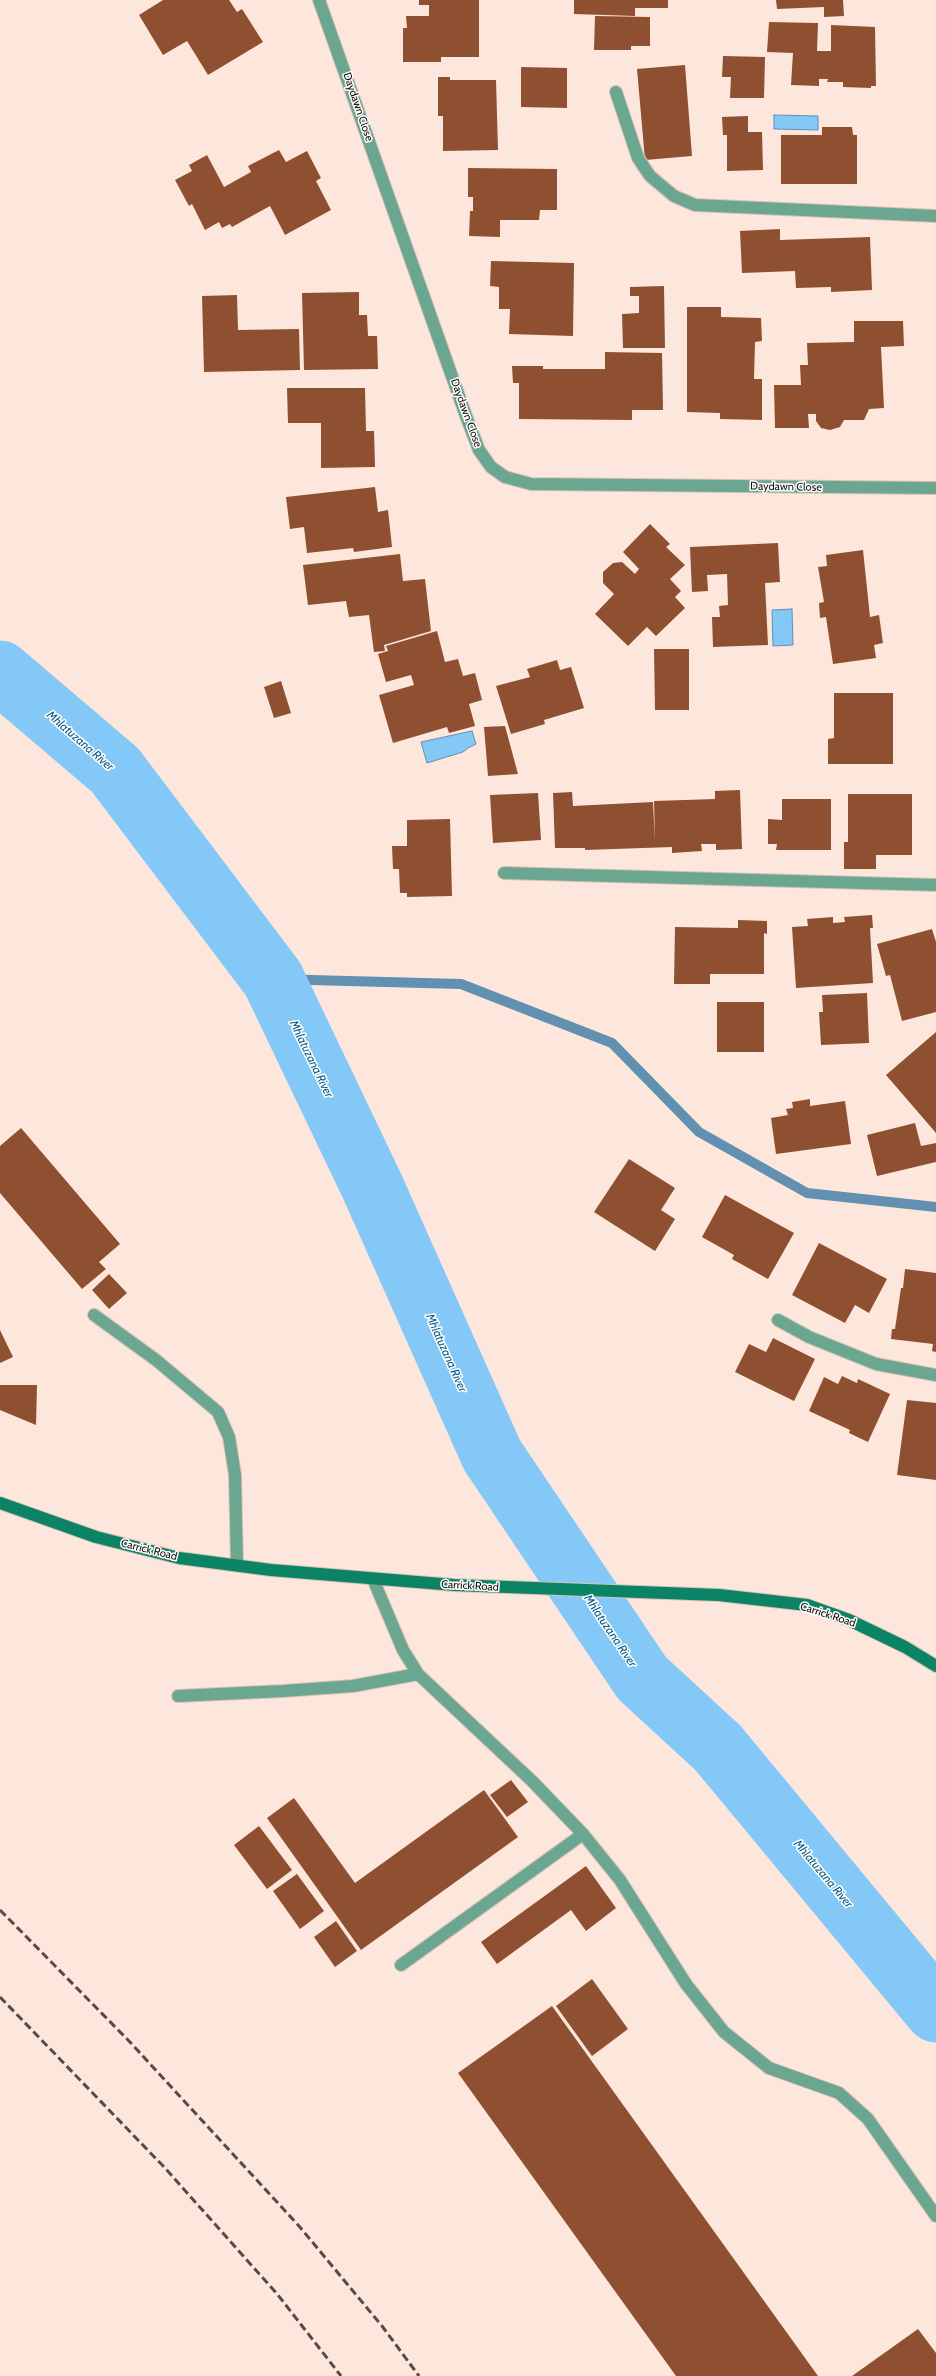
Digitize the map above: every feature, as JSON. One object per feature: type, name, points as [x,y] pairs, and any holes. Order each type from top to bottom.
[{"type":"street","name":"Daydawn Close","points":[[320,0],[466,416],[479,450],[491,467],[505,477],[531,484],[936,488]]},
{"type":"street","points":[[616,92],[638,158],[650,176],[674,196],[695,206],[936,216]]},
{"type":"street","points":[[504,873],[936,885]]},
{"type":"street","points":[[94,1315],[156,1360],[218,1412],[229,1437],[235,1475],[237,1565]]},
{"type":"street","points":[[778,1320],[809,1337],[876,1364],[936,1375]]},
{"type":"street","name":"Carrick Road","points":[[0,1503],[96,1537],[179,1558],[374,1579],[454,1585],[719,1595],[807,1605],[849,1620],[905,1647],[936,1666]]},
{"type":"street","points":[[374,1579],[403,1650],[418,1674],[532,1781],[583,1834],[620,1880],[686,1984],[724,2032],[769,2068],[839,2093],[868,2119],[936,2216]]},
{"type":"street","points":[[178,1696],[346,1686],[418,1674]]},
{"type":"street","points":[[401,1965],[583,1834]]},
{"type":"water","points":[[774,115],[818,116],[818,130],[774,129]]},
{"type":"water","points":[[792,609],[793,645],[773,646],[772,610]]},
{"type":"water","points":[[472,731],[476,744],[463,752],[427,763],[421,742]]},
{"type":"building","points":[[163,0],[229,0],[237,12],[242,9],[263,42],[208,75],[187,41],[163,55],[139,15]]},
{"type":"building","points":[[419,0],[479,0],[479,57],[441,57],[441,62],[403,62],[403,28],[407,28],[406,16],[429,16],[429,5],[419,5]]},
{"type":"building","points":[[574,0],[668,0],[668,8],[635,8],[635,16],[574,14]]},
{"type":"building","points":[[776,0],[843,0],[844,16],[824,17],[824,7],[777,9]]},
{"type":"building","points":[[595,16],[650,17],[650,46],[631,46],[631,50],[594,50]]},
{"type":"building","points":[[769,22],[818,23],[817,51],[831,51],[831,25],[875,27],[876,86],[871,86],[871,88],[843,87],[843,82],[827,82],[828,79],[819,79],[819,86],[791,85],[793,53],[767,52]]},
{"type":"building","points":[[723,56],[765,57],[764,98],[730,98],[731,77],[722,77]]},
{"type":"building","points":[[685,65],[692,156],[645,160],[637,69]]},
{"type":"building","points":[[521,67],[567,68],[567,108],[521,107]]},
{"type":"building","points":[[438,77],[450,77],[450,80],[496,80],[498,150],[443,151],[443,116],[438,116]]},
{"type":"building","points":[[748,116],[748,132],[762,132],[763,170],[727,171],[727,135],[723,135],[722,117]]},
{"type":"building","points":[[822,127],[852,127],[853,135],[857,135],[857,184],[781,184],[781,135],[822,135]]},
{"type":"building","points":[[279,150],[286,162],[307,151],[321,178],[316,181],[331,210],[285,235],[270,206],[232,227],[230,224],[222,228],[219,222],[205,230],[192,204],[189,206],[175,180],[192,171],[189,165],[207,155],[224,187],[251,172],[248,166]]},
{"type":"building","points":[[468,168],[557,169],[557,210],[540,210],[539,220],[500,220],[500,237],[469,236],[470,211],[473,211],[473,197],[468,197]]},
{"type":"building","points":[[780,229],[780,240],[870,237],[872,290],[831,292],[831,287],[796,288],[795,271],[742,273],[740,231]]},
{"type":"building","points":[[491,261],[574,263],[573,336],[509,334],[510,309],[499,309],[499,287],[490,286]]},
{"type":"building","points":[[664,286],[665,348],[623,348],[622,314],[639,313],[639,296],[630,296],[630,287]]},
{"type":"building","points":[[359,292],[359,315],[367,315],[368,336],[377,336],[378,369],[304,370],[302,293]]},
{"type":"building","points":[[237,295],[238,330],[299,329],[300,370],[204,372],[202,296]]},
{"type":"building","points":[[687,307],[721,307],[721,317],[761,318],[762,341],[755,342],[754,379],[762,379],[762,420],[720,419],[720,413],[687,412]]},
{"type":"building","points":[[854,321],[903,321],[904,346],[881,347],[884,408],[869,409],[864,420],[844,420],[840,427],[830,430],[821,428],[816,421],[816,414],[808,414],[809,428],[775,428],[774,385],[801,385],[800,365],[808,365],[807,343],[854,342]]},
{"type":"building","points":[[605,352],[662,353],[663,410],[632,410],[632,420],[519,419],[519,383],[513,383],[512,366],[543,366],[543,369],[605,369]]},
{"type":"building","points":[[287,388],[365,388],[366,431],[374,431],[375,467],[321,468],[321,423],[288,423]]},
{"type":"building","points":[[375,487],[378,512],[388,510],[392,547],[354,552],[353,548],[307,553],[304,527],[290,529],[286,497]]},
{"type":"building","points":[[650,524],[670,544],[666,547],[685,565],[670,579],[681,591],[675,597],[685,608],[656,636],[647,627],[628,646],[595,614],[614,594],[603,583],[603,572],[613,563],[622,562],[635,574],[639,569],[623,552]]},
{"type":"building","points":[[778,543],[780,582],[765,583],[768,645],[713,647],[712,617],[720,617],[719,606],[728,605],[727,574],[707,575],[708,591],[692,592],[690,547]]},
{"type":"building","points":[[863,550],[870,617],[879,615],[883,643],[874,645],[876,658],[833,664],[826,617],[820,618],[819,603],[824,602],[818,567],[827,566],[826,555]]},
{"type":"building","points":[[400,554],[403,581],[425,579],[431,631],[384,645],[385,651],[374,652],[369,615],[349,617],[346,601],[308,605],[303,565]]},
{"type":"building","points":[[437,631],[445,662],[458,659],[463,676],[475,673],[482,700],[469,704],[475,726],[449,733],[447,727],[393,743],[379,695],[414,685],[411,675],[386,682],[378,654],[388,651],[386,646]]},
{"type":"building","points":[[654,649],[689,649],[689,710],[655,710]]},
{"type":"building","points":[[557,660],[560,670],[571,667],[584,708],[544,720],[545,724],[511,734],[496,686],[530,677],[527,669]]},
{"type":"building","points":[[281,681],[291,713],[274,718],[264,687]]},
{"type":"building","points":[[834,693],[893,693],[893,764],[828,764],[828,739],[834,738]]},
{"type":"building","points":[[505,726],[518,774],[488,776],[484,727]]},
{"type":"building","points":[[740,790],[742,849],[716,850],[716,844],[701,844],[702,851],[672,853],[672,847],[585,850],[585,848],[555,848],[553,793],[572,792],[573,806],[653,802],[655,841],[654,801],[715,799],[715,791]]},
{"type":"building","points":[[538,793],[541,840],[493,843],[490,795]]},
{"type":"building","points":[[848,794],[912,794],[912,855],[876,855],[876,869],[844,869],[844,842],[848,842]]},
{"type":"building","points":[[782,799],[831,799],[831,850],[776,850],[777,844],[768,844],[768,819],[782,820]]},
{"type":"building","points":[[450,819],[452,896],[407,897],[407,893],[400,893],[399,869],[393,869],[392,846],[407,846],[407,820]]},
{"type":"building","points":[[872,915],[873,928],[870,928],[873,983],[796,988],[792,927],[808,926],[807,919],[833,917],[833,923],[845,922],[844,917]]},
{"type":"building","points":[[738,920],[767,921],[767,934],[764,933],[764,974],[710,974],[710,984],[674,984],[675,927],[738,928]]},
{"type":"building","points":[[932,929],[936,942],[936,1012],[902,1021],[890,975],[886,976],[877,944]]},
{"type":"building","points":[[867,993],[869,1043],[821,1045],[819,1012],[823,1012],[822,995]]},
{"type":"building","points":[[717,1002],[764,1002],[764,1052],[717,1052]]},
{"type":"building","points":[[936,1032],[936,1133],[886,1075]]},
{"type":"building","points":[[810,1099],[810,1106],[845,1101],[851,1144],[776,1154],[771,1118],[788,1115],[786,1109],[793,1108],[792,1102]]},
{"type":"building","points":[[915,1123],[921,1146],[936,1143],[936,1162],[877,1176],[867,1135]]},
{"type":"building","points":[[21,1128],[120,1244],[99,1262],[106,1269],[82,1289],[0,1193],[0,1146]]},
{"type":"building","points":[[629,1159],[675,1188],[661,1210],[675,1219],[655,1251],[594,1212]]},
{"type":"building","points":[[725,1195],[794,1233],[768,1279],[732,1259],[734,1255],[702,1237]]},
{"type":"building","points":[[819,1243],[887,1279],[869,1313],[855,1305],[845,1323],[792,1295]]},
{"type":"building","points":[[905,1269],[936,1273],[936,1352],[932,1351],[933,1344],[891,1339],[892,1329],[895,1329]]},
{"type":"building","points":[[109,1274],[127,1293],[109,1309],[92,1290]]},
{"type":"building","points":[[0,1330],[13,1357],[0,1363]]},
{"type":"building","points":[[773,1338],[815,1359],[794,1401],[735,1372],[749,1344],[766,1352]]},
{"type":"building","points":[[842,1376],[857,1383],[858,1379],[890,1394],[868,1442],[849,1433],[850,1430],[809,1411],[824,1377],[838,1384]]},
{"type":"building","points":[[0,1385],[37,1385],[36,1425],[0,1410]]},
{"type":"building","points":[[907,1400],[936,1403],[936,1480],[897,1475]]},
{"type":"building","points":[[511,1780],[528,1802],[507,1817],[490,1795]]},
{"type":"building","points":[[484,1790],[518,1837],[361,1950],[267,1818],[294,1798],[355,1883]]},
{"type":"building","points":[[259,1826],[292,1870],[267,1889],[234,1845]]},
{"type":"building","points":[[586,1866],[616,1908],[586,1931],[571,1910],[497,1964],[481,1942]]},
{"type":"building","points":[[297,1874],[324,1911],[300,1929],[273,1891]]},
{"type":"building","points":[[336,1921],[357,1951],[335,1967],[314,1937]]},
{"type":"building","points":[[592,1979],[628,2029],[592,2056],[556,2006]]},
{"type":"building","points":[[552,2006],[818,2376],[676,2376],[458,2073]]},
{"type":"building","points":[[918,2329],[936,2353],[936,2376],[852,2376]]},
{"type":"waterway","name":"Mhlatuzana River","points":[[0,672],[115,770],[273,979],[372,1186],[492,1455],[642,1678],[718,1748],[936,2011]]},
{"type":"waterway","points":[[273,979],[461,984],[612,1043],[699,1132],[807,1193],[936,1207]]},
{"type":"railway","points":[[0,1910],[129,2041],[299,2226],[382,2326],[419,2376]]},
{"type":"railway","points":[[0,1997],[165,2168],[278,2295],[341,2376]]}]
